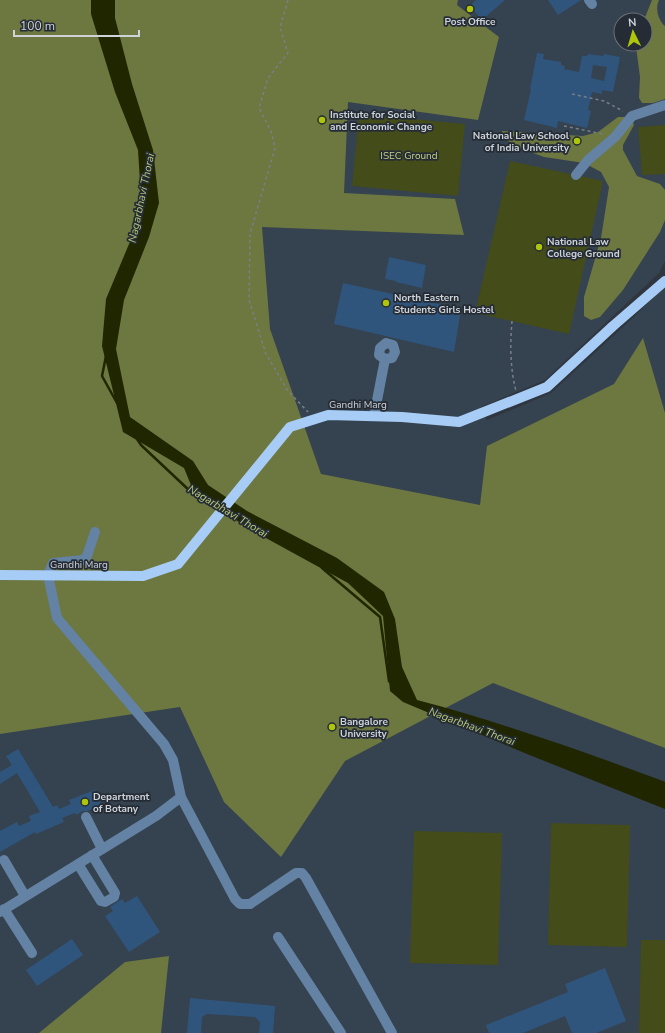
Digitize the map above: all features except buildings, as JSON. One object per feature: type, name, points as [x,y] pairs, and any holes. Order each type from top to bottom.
[{"type":"main road","name":"Gandhi Marg","points":[[0,575],[143,576],[178,564],[290,427],[328,415],[402,417],[459,422],[547,387],[613,326],[665,281]]},
{"type":"lane","points":[[576,175],[588,160],[615,137],[632,116],[665,105]]},
{"type":"lane","points":[[374,416],[385,359]]},
{"type":"lane","points":[[95,532],[88,556],[83,560],[53,563],[48,576],[56,618],[164,744],[173,760],[181,797],[235,899],[240,904],[250,904],[296,873],[302,873],[392,1033]]},
{"type":"lane","points":[[32,953],[2,910],[156,816],[181,797]]},
{"type":"lane","points":[[86,817],[102,849]]},
{"type":"lane","points":[[78,864],[101,901],[105,902],[114,897],[115,892],[92,855]]},
{"type":"lane","points":[[4,860],[25,896]]},
{"type":"lane","points":[[278,937],[341,1033]]},
{"type":"path","points":[[288,0],[280,27],[288,53],[268,78],[259,108],[271,131],[275,148],[250,234],[249,300],[266,354],[288,391],[315,419]]},
{"type":"path","points":[[572,94],[604,100],[632,116]]},
{"type":"path","points":[[564,126],[615,137]]},
{"type":"path","points":[[512,321],[510,342],[512,377],[518,398]]},
{"type":"shaded area","name":"Bangalore University","points":[[0,0],[665,0],[665,261],[659,273],[545,380],[481,407],[487,420],[551,393],[635,316],[665,286],[665,1033],[0,1033]]},
{"type":"shaded area","points":[[0,0],[458,0],[457,5],[499,37],[478,120],[348,102],[344,193],[455,199],[464,235],[262,227],[270,329],[321,474],[480,505],[487,446],[614,384],[643,338],[665,413],[665,748],[493,683],[345,761],[281,857],[224,802],[180,707],[0,734]]},
{"type":"shaded area","points":[[652,0],[659,0],[657,7],[658,14],[665,26],[665,99],[653,103],[642,103],[639,98],[640,77],[637,52],[653,52],[653,12],[647,12]]},
{"type":"shaded area","points":[[618,117],[628,117],[632,120],[634,125],[623,145],[623,150],[637,176],[660,184],[665,190],[665,220],[660,232],[623,290],[600,317],[591,320],[584,316],[584,297],[601,238],[609,187],[601,172],[584,163],[544,157],[517,147],[505,139],[502,131],[583,136],[598,132]]},
{"type":"shaded area","points":[[169,956],[161,1033],[39,1033],[125,962]]},
{"type":"green space","name":"ISEC Ground","points":[[359,114],[465,124],[458,196],[352,186]]},
{"type":"green space","points":[[665,125],[665,174],[642,175],[638,127]]},
{"type":"green space","name":"National Law College Ground","points":[[510,161],[603,181],[569,334],[475,313]]},
{"type":"green space","points":[[551,823],[630,825],[627,947],[548,945]]},
{"type":"green space","points":[[414,831],[502,833],[498,965],[410,963]]},
{"type":"green space","points":[[641,940],[665,940],[665,1033],[639,1033]]},
{"type":"water","name":"Nagarbhavi Thorai","points":[[91,0],[115,0],[115,18],[132,84],[153,150],[159,203],[149,237],[124,300],[116,349],[130,417],[193,461],[208,485],[247,511],[337,558],[384,592],[395,619],[402,667],[417,700],[541,738],[663,781],[665,782],[665,809],[527,754],[403,702],[390,691],[383,616],[348,583],[246,527],[193,490],[184,468],[123,432],[102,346],[106,299],[142,213],[138,150],[115,92],[91,14]]},
{"type":"waterway","name":"Nagarbhavi Thorai","points":[[136,227],[142,203]]},
{"type":"waterway","name":"Nagarbhavi Thorai","points":[[106,356],[102,376],[117,403]]},
{"type":"waterway","name":"Nagarbhavi Thorai","points":[[137,439],[141,445],[191,492],[220,508]]},
{"type":"waterway","name":"Nagarbhavi Thorai","points":[[322,568],[380,617],[389,681],[391,683]]},
{"type":"place","name":"Post Office","points":[[470,9]]},
{"type":"place","name":"Institute for Social and Economic Change","points":[[322,120]]},
{"type":"place","name":"National Law School of India University","points":[[577,141]]},
{"type":"place","name":"National Law College Ground","points":[[539,247]]},
{"type":"place","name":"North Eastern Students Girls Hostel","points":[[386,303]]},
{"type":"place","name":"Bangalore University","points":[[332,727]]},
{"type":"place","name":"Department of Botany","points":[[85,802]]}]
